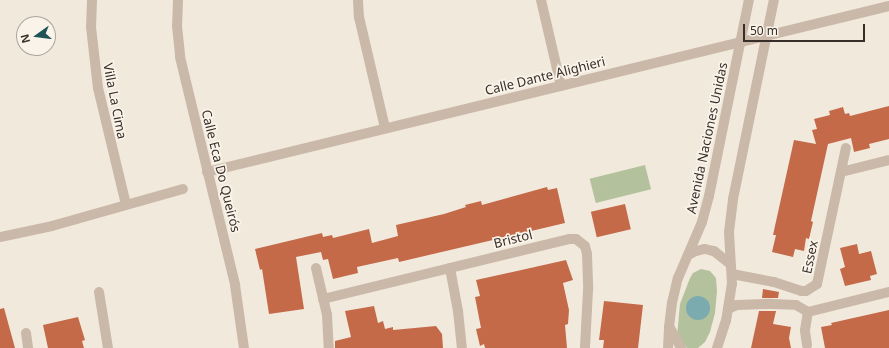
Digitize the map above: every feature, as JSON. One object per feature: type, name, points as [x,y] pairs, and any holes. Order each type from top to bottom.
[{"type":"street","name":"Villa La Cima","points":[[92,0],[91,27],[98,88],[126,205]]},
{"type":"street","name":"Calle Eca Do Queirós","points":[[178,0],[177,26],[180,57],[235,285],[244,348]]},
{"type":"street","points":[[358,0],[359,17],[385,128]]},
{"type":"street","points":[[541,0],[561,86]]},
{"type":"street","name":"Avenida Naciones Unidas","points":[[668,348],[669,327],[678,278],[702,222],[709,196],[749,0]]},
{"type":"street","points":[[716,347],[728,309],[731,269],[729,232],[733,199],[774,0]]},
{"type":"street","name":"Calle Dante Alighieri","points":[[207,172],[889,6]]},
{"type":"street","name":"Essex","points":[[731,269],[802,291],[814,288],[817,284],[846,148]]},
{"type":"street","points":[[841,172],[889,160]]},
{"type":"street","points":[[0,237],[52,226],[183,189]]},
{"type":"street","name":"Bristol","points":[[323,298],[570,239],[576,239],[584,246],[587,254],[588,271],[585,348]]},
{"type":"street","points":[[688,255],[696,250],[705,249],[714,251],[731,269]]},
{"type":"street","points":[[316,268],[327,315],[329,348]]},
{"type":"street","points":[[450,268],[458,311],[462,348]]},
{"type":"street","points":[[99,292],[108,348]]},
{"type":"street","points":[[728,309],[737,305],[771,304],[796,305],[808,312],[889,292]]},
{"type":"street","points":[[807,345],[805,330],[808,312]]},
{"type":"street","points":[[669,327],[681,348]]},
{"type":"street","points":[[26,333],[28,348]]},
{"type":"green space","points":[[645,165],[651,189],[596,203],[590,179]]},
{"type":"green space","points":[[701,269],[710,271],[716,278],[717,291],[715,313],[710,332],[705,342],[698,348],[687,348],[677,337],[680,304],[693,273]]},
{"type":"water","points":[[698,296],[706,300],[710,308],[706,316],[698,320],[690,316],[686,308],[690,300]]},
{"type":"building","points":[[889,106],[889,139],[869,144],[870,148],[854,152],[851,138],[828,144],[811,221],[813,222],[809,239],[806,238],[804,251],[795,249],[793,257],[772,252],[776,235],[773,235],[794,140],[816,144],[812,130],[817,129],[814,119],[830,115],[829,111],[843,107],[845,114],[849,113],[850,116]]},
{"type":"building","points":[[547,187],[548,190],[557,188],[565,223],[399,262],[398,258],[357,267],[358,273],[333,279],[328,259],[323,260],[321,252],[296,257],[304,309],[269,314],[262,269],[260,270],[255,249],[322,233],[323,237],[332,235],[333,238],[369,229],[372,243],[398,236],[396,225],[444,214],[466,207],[465,205],[481,201],[482,205]]},
{"type":"building","points":[[625,204],[631,229],[597,237],[591,212]]},
{"type":"building","points":[[857,244],[859,254],[871,251],[877,274],[870,276],[871,280],[845,286],[840,269],[845,267],[840,248]]},
{"type":"building","points":[[566,260],[573,280],[563,283],[569,310],[568,324],[565,325],[567,348],[485,348],[484,344],[480,346],[476,329],[481,328],[475,297],[480,296],[476,280]]},
{"type":"building","points":[[763,289],[779,292],[778,298],[762,298]]},
{"type":"building","points":[[604,301],[643,305],[638,348],[603,348],[604,340],[599,340]]},
{"type":"building","points":[[374,306],[378,323],[383,321],[385,329],[393,327],[393,330],[436,326],[442,334],[443,348],[335,348],[335,341],[351,337],[345,311]]},
{"type":"building","points":[[4,308],[15,348],[0,348],[0,309]]},
{"type":"building","points":[[889,310],[889,348],[825,348],[821,327],[832,325],[831,323]]},
{"type":"building","points":[[759,311],[776,311],[773,324],[791,327],[789,338],[791,348],[751,348]]},
{"type":"building","points":[[78,317],[85,340],[82,341],[84,348],[48,348],[43,325]]}]
